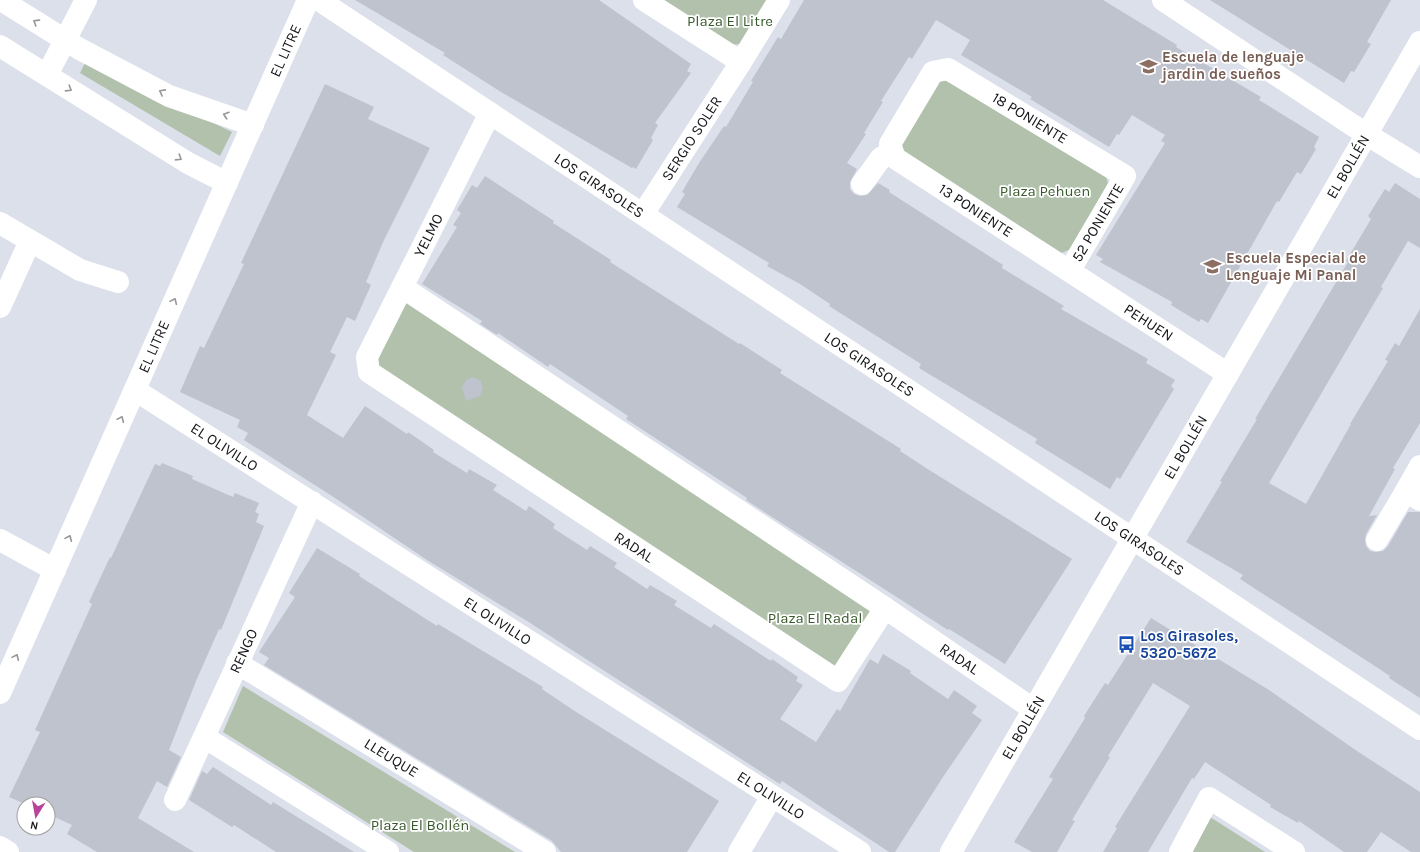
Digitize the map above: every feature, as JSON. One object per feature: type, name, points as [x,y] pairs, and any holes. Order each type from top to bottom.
[{"type":"street","points":[[1,0],[66,41],[170,96],[253,124]]},
{"type":"street","points":[[47,75],[86,0]]},
{"type":"street","name":"EL LITRE","points":[[0,693],[308,0]]},
{"type":"street","name":"LOS GIRASOLES","points":[[319,0],[1420,729]]},
{"type":"street","points":[[644,0],[742,62]]},
{"type":"street","name":"SERGIO SOLER","points":[[643,214],[742,62],[779,0]]},
{"type":"street","points":[[1163,0],[1366,134],[1420,167]]},
{"type":"street","name":"EL BOLLÉN","points":[[951,852],[1420,42]]},
{"type":"street","points":[[0,46],[188,163],[227,183]]},
{"type":"street","name":"18 PONIENTE","points":[[891,148],[933,72],[948,69],[1125,176]]},
{"type":"street","name":"YELMO","points":[[367,357],[490,113]]},
{"type":"street","points":[[862,184],[881,158],[891,148]]},
{"type":"street","name":"13 PONIENTE","points":[[891,148],[895,158],[1070,270]]},
{"type":"street","name":"52 PONIENTE","points":[[1070,270],[1125,176]]},
{"type":"street","points":[[0,223],[80,270],[118,282]]},
{"type":"street","points":[[0,307],[30,241]]},
{"type":"street","name":"PEHUEN","points":[[1070,270],[1228,374]]},
{"type":"street","name":"RADAL","points":[[402,287],[885,608],[1033,709]]},
{"type":"street","name":"RADAL","points":[[367,357],[369,372],[838,682],[885,608]]},
{"type":"street","name":"EL OLIVILLO","points":[[135,390],[860,852]]},
{"type":"street","points":[[1378,540],[1413,496],[1420,466]]},
{"type":"street","name":"RENGO","points":[[175,800],[312,502]]},
{"type":"street","points":[[0,540],[55,570]]},
{"type":"street","name":"LLEUQUE","points":[[237,663],[545,852]]},
{"type":"street","points":[[204,737],[388,852]]},
{"type":"street","points":[[739,852],[772,796]]},
{"type":"street","points":[[1180,852],[1209,798],[1294,852]]},
{"type":"street","points":[[0,847],[8,852]]},
{"type":"green space","name":"Plaza El Litre","points":[[659,0],[768,0],[741,44],[726,45]]},
{"type":"green space","points":[[86,61],[232,132],[220,156],[80,73]]},
{"type":"green space","name":"Plaza Pehuen","points":[[948,77],[1105,174],[1108,183],[1073,248],[1059,254],[906,158],[898,141],[935,81]]},
{"type":"green space","name":"Plaza El Radal","points":[[405,300],[871,610],[832,674],[373,366]]},
{"type":"green space","name":"Plaza El Bollén","points":[[243,686],[515,852],[414,852],[223,732]]},
{"type":"green space","points":[[1210,817],[1265,852],[1193,852]]},
{"type":"building","points":[[355,0],[599,0],[691,64],[687,71],[691,73],[655,123],[658,125],[651,138],[653,140],[636,169],[501,92],[443,55],[445,53]]},
{"type":"building","points":[[804,0],[1103,0],[1177,45],[1176,47],[1261,97],[1259,100],[1319,137],[1314,147],[1316,149],[1301,174],[1297,172],[1279,202],[1277,201],[1208,323],[1201,319],[1199,322],[1171,305],[1172,302],[1100,262],[1103,259],[1096,255],[1165,143],[1161,141],[1165,135],[1132,115],[1109,147],[1030,99],[1032,97],[961,55],[970,40],[936,20],[912,59],[909,57],[881,101],[883,102],[864,133],[866,134],[847,163],[857,169],[850,182],[850,189],[854,194],[860,196],[867,195],[878,183],[890,190],[889,192],[1003,265],[1002,268],[1064,306],[1061,309],[1148,359],[1146,363],[1175,380],[1171,386],[1174,389],[1120,479],[1117,477],[1110,489],[1035,443],[1037,439],[919,368],[921,364],[829,306],[830,304],[800,284],[767,266],[769,263],[677,207],[685,194],[682,192],[699,163],[724,126],[726,127],[753,82],[751,81],[778,37],[781,39]]},
{"type":"building","points":[[1210,0],[1391,0],[1367,42],[1371,44],[1354,72],[1351,71],[1344,83]]},
{"type":"building","points":[[325,84],[374,107],[368,119],[430,148],[384,240],[366,282],[371,285],[355,321],[347,317],[330,352],[336,355],[307,415],[343,438],[365,406],[407,434],[408,432],[434,450],[433,452],[467,473],[469,469],[497,485],[493,490],[526,511],[529,506],[555,524],[553,528],[587,550],[590,546],[617,563],[614,567],[647,589],[650,585],[677,601],[674,605],[711,628],[714,624],[771,661],[772,659],[798,677],[796,681],[803,685],[780,719],[816,742],[837,709],[840,711],[870,659],[878,664],[883,654],[911,671],[910,673],[948,699],[954,690],[977,706],[972,713],[982,720],[895,852],[889,852],[782,781],[780,784],[527,621],[427,560],[332,496],[244,440],[248,433],[237,427],[240,420],[180,392],[200,346],[204,348],[244,264],[241,263]]},
{"type":"building","points":[[485,176],[554,221],[553,223],[611,260],[610,262],[782,370],[780,373],[901,449],[900,451],[926,468],[1072,559],[1005,664],[949,629],[948,630],[772,517],[746,500],[747,498],[626,419],[628,416],[550,364],[548,367],[498,333],[497,335],[480,324],[482,321],[422,284],[457,227],[453,225],[461,213],[457,210],[472,185],[477,188]]},
{"type":"building","points":[[1395,183],[1420,199],[1420,248],[1408,241],[1381,287],[1383,288],[1269,483],[1306,504],[1350,424],[1388,361],[1385,360],[1395,343],[1399,346],[1420,309],[1420,423],[1393,468],[1395,469],[1369,516],[1377,515],[1366,534],[1365,540],[1366,546],[1370,551],[1383,551],[1388,546],[1408,512],[1420,512],[1420,698],[1389,678],[1390,676],[1240,579],[1243,575],[1186,542],[1222,482],[1220,481],[1257,419],[1255,419],[1348,262],[1346,261],[1371,219],[1368,216],[1385,189],[1389,192]]},
{"type":"building","points":[[473,377],[481,381],[483,389],[480,396],[466,401],[462,387],[466,380]]},
{"type":"building","points":[[162,463],[193,476],[192,479],[233,497],[235,493],[259,503],[255,512],[259,514],[256,522],[264,526],[221,630],[219,629],[196,681],[169,750],[181,757],[167,787],[157,781],[138,818],[194,852],[97,852],[67,834],[72,825],[56,818],[56,796],[16,796],[16,800],[9,797],[40,732],[35,730],[92,604],[89,602],[155,464],[160,466]]},
{"type":"building","points":[[317,548],[360,574],[359,576],[437,626],[438,624],[543,687],[542,689],[573,710],[719,801],[687,852],[561,852],[552,841],[264,665],[269,658],[259,652],[295,597],[289,593]]},
{"type":"building","points":[[1151,618],[1269,690],[1357,751],[1420,792],[1420,852],[1411,852],[1381,832],[1367,852],[1344,852],[1299,821],[1298,823],[1270,807],[1271,805],[1205,762],[1194,779],[1192,778],[1148,852],[1103,852],[1117,828],[1115,827],[1190,706],[1153,683],[1108,756],[1110,757],[1072,820],[1075,821],[1057,852],[1032,852],[1014,842],[1053,779],[1049,777],[1085,718],[1084,716],[1105,683],[1108,685]]},
{"type":"building","points":[[213,767],[271,805],[273,802],[354,852],[276,852],[234,825],[232,827],[189,800],[202,771],[207,774]]},
{"type":"place","name":"Escuela de lenguaje jardin de sueños","points":[[1149,66]]},
{"type":"place","name":"Escuela Especial de Lenguaje Mi Panal","points":[[1213,267]]},
{"type":"place","name":"Los Girasoles, 5320-5672","points":[[1127,645]]}]
